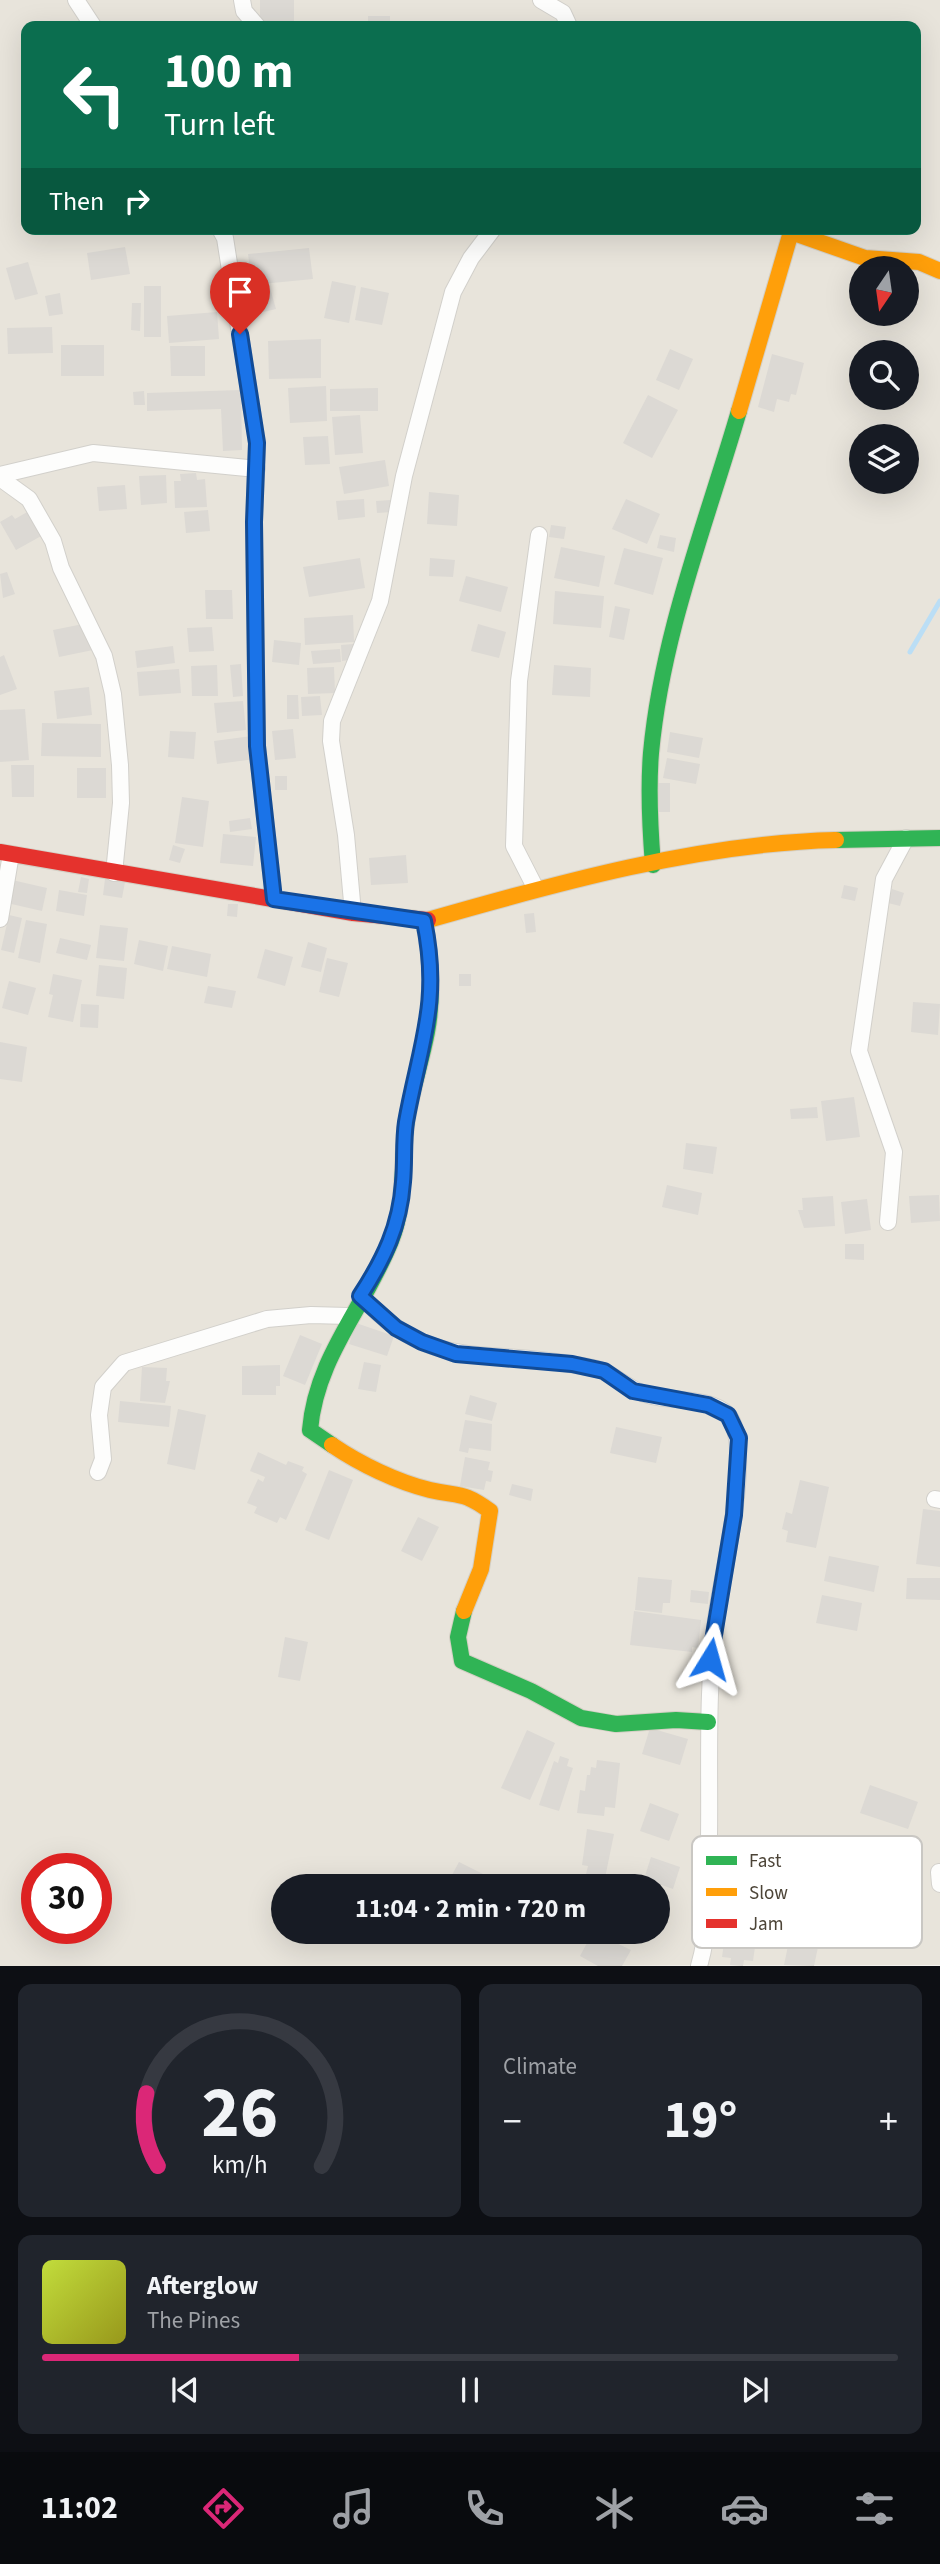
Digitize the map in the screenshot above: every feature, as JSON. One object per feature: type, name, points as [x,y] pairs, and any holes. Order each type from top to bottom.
[{"type":"street","points":[[76,0],[90,21]]},
{"type":"street","points":[[242,0],[244,11],[253,21]]},
{"type":"street","points":[[541,0],[563,13],[567,21]]},
{"type":"street","points":[[223,235],[244,358],[257,468],[254,522],[257,746],[274,899]]},
{"type":"street","points":[[353,913],[346,835],[331,741],[332,721],[380,601],[404,476],[453,292],[471,258],[488,235]]},
{"type":"street","points":[[653,865],[649,829],[651,752],[662,663],[674,613],[731,437],[790,235]]},
{"type":"street","points":[[800,235],[865,258],[919,262],[940,271]]},
{"type":"street","points":[[0,477],[93,453],[257,468]]},
{"type":"street","points":[[0,477],[29,499],[54,541],[61,568],[104,656],[113,694],[120,765],[121,803],[114,873]]},
{"type":"street","points":[[536,889],[514,846],[519,681],[539,535]]},
{"type":"street","points":[[888,1222],[894,1152],[859,1051],[884,879],[906,838]]},
{"type":"street","points":[[0,919],[6,853],[353,913],[424,921],[536,889],[726,850],[801,841],[940,838]]},
{"type":"street","points":[[424,921],[432,960],[431,998],[428,1030],[406,1122],[401,1206],[392,1240],[348,1316],[309,1404],[310,1430],[355,1460],[429,1490],[467,1495],[490,1511],[478,1577],[458,1628],[456,1644],[462,1661],[488,1675],[531,1691],[581,1718],[616,1724],[676,1720],[708,1722]]},
{"type":"street","points":[[360,1296],[396,1328],[422,1342],[456,1354],[572,1364],[604,1371],[633,1391],[708,1405],[728,1415],[739,1438],[734,1515],[710,1659],[709,1836]]},
{"type":"street","points":[[98,1472],[103,1459],[99,1415],[103,1387],[124,1363],[267,1319],[311,1314],[348,1316]]},
{"type":"street","points":[[939,1872],[940,1884]]},
{"type":"street","points":[[699,1965],[704,1948]]},
{"type":"shaded area","points":[[0,0],[940,0],[940,1965],[0,1966]]},
{"type":"building","points":[[260,0],[294,0],[294,21],[260,21]]},
{"type":"building","points":[[368,16],[390,16],[390,21],[368,21]]},
{"type":"building","points":[[125,247],[130,274],[91,280],[87,253]]},
{"type":"building","points":[[309,248],[313,279],[252,285],[248,254]]},
{"type":"building","points":[[28,262],[38,294],[15,300],[6,268]]},
{"type":"building","points":[[332,281],[356,286],[349,323],[324,318]]},
{"type":"building","points":[[144,286],[161,286],[161,337],[144,337]]},
{"type":"building","points":[[361,287],[389,293],[382,325],[355,320]]},
{"type":"building","points":[[270,288],[276,309],[259,313],[254,292]]},
{"type":"building","points":[[60,293],[63,314],[49,316],[45,296]]},
{"type":"building","points":[[132,303],[141,303],[140,331],[131,330]]},
{"type":"building","points":[[217,312],[219,339],[169,343],[167,316]]},
{"type":"building","points":[[52,327],[53,353],[8,354],[7,328]]},
{"type":"building","points":[[321,339],[321,378],[269,379],[268,341]]},
{"type":"building","points":[[61,345],[104,345],[104,376],[61,376]]},
{"type":"building","points":[[170,346],[205,346],[205,376],[171,376]]},
{"type":"building","points":[[670,349],[693,359],[679,390],[656,380]]},
{"type":"building","points":[[772,354],[804,363],[796,395],[791,394],[789,402],[777,399],[774,412],[758,407]]},
{"type":"building","points":[[326,386],[327,421],[290,423],[288,388]]},
{"type":"building","points":[[378,388],[378,411],[330,411],[330,389]]},
{"type":"building","points":[[241,390],[242,450],[223,451],[221,409],[147,411],[147,393]]},
{"type":"building","points":[[144,391],[145,405],[134,405],[133,392]]},
{"type":"building","points":[[648,395],[678,410],[652,458],[623,443]]},
{"type":"building","points":[[360,415],[363,453],[335,455],[332,417]]},
{"type":"building","points":[[328,436],[330,464],[305,465],[303,437]]},
{"type":"building","points":[[385,460],[389,486],[344,494],[339,467]]},
{"type":"building","points":[[196,473],[197,480],[205,479],[207,507],[175,508],[174,481],[181,481],[180,474]]},
{"type":"building","points":[[166,475],[167,503],[141,505],[139,476]]},
{"type":"building","points":[[125,485],[127,509],[99,511],[97,487]]},
{"type":"building","points":[[429,492],[459,495],[457,526],[427,524]]},
{"type":"building","points":[[364,499],[365,517],[338,520],[336,501]]},
{"type":"building","points":[[626,499],[660,514],[647,544],[612,529]]},
{"type":"building","points":[[391,500],[392,512],[377,513],[376,501]]},
{"type":"building","points":[[208,510],[210,531],[186,533],[184,512]]},
{"type":"building","points":[[29,511],[43,535],[16,550],[0,522],[12,515],[15,519]]},
{"type":"building","points":[[551,525],[566,527],[564,539],[549,537]]},
{"type":"building","points":[[660,535],[676,538],[674,552],[657,548]]},
{"type":"building","points":[[561,547],[605,556],[599,587],[554,578]]},
{"type":"building","points":[[624,548],[663,558],[653,595],[614,584]]},
{"type":"building","points":[[360,558],[365,588],[309,597],[303,567]]},
{"type":"building","points":[[430,558],[455,560],[453,577],[429,576]]},
{"type":"building","points":[[7,572],[15,594],[3,598],[0,574]]},
{"type":"building","points":[[466,576],[508,587],[501,612],[459,601]]},
{"type":"building","points":[[205,590],[232,590],[233,619],[206,619]]},
{"type":"building","points":[[555,591],[604,596],[601,628],[553,624]]},
{"type":"building","points":[[615,606],[630,609],[624,640],[609,637]]},
{"type":"building","points":[[353,615],[354,642],[305,645],[304,618]]},
{"type":"building","points":[[88,623],[93,650],[59,657],[53,630]]},
{"type":"building","points":[[478,624],[506,632],[499,658],[471,651]]},
{"type":"building","points":[[212,627],[214,651],[189,652],[187,628]]},
{"type":"building","points":[[274,640],[301,643],[299,665],[272,662]]},
{"type":"building","points":[[353,644],[355,659],[342,661],[341,645]]},
{"type":"building","points":[[173,646],[175,663],[137,668],[135,651]]},
{"type":"building","points":[[340,649],[341,662],[313,664],[311,651]]},
{"type":"building","points":[[4,655],[17,689],[0,695],[0,657]]},
{"type":"building","points":[[241,664],[243,696],[233,697],[230,665]]},
{"type":"building","points":[[217,665],[218,696],[192,696],[191,666]]},
{"type":"building","points":[[554,665],[591,668],[590,697],[552,695]]},
{"type":"building","points":[[334,667],[335,693],[308,694],[307,668]]},
{"type":"building","points":[[179,669],[181,693],[139,696],[137,672]]},
{"type":"building","points":[[89,687],[92,715],[57,719],[54,691]]},
{"type":"building","points":[[287,695],[298,695],[299,719],[287,719]]},
{"type":"building","points":[[320,696],[322,715],[302,716],[301,697]]},
{"type":"building","points":[[243,701],[246,730],[217,733],[214,703]]},
{"type":"building","points":[[25,709],[29,760],[0,762],[0,710]]},
{"type":"building","points":[[42,723],[101,724],[101,757],[41,756]]},
{"type":"building","points":[[293,729],[296,758],[275,760],[272,731]]},
{"type":"building","points":[[170,731],[196,732],[194,759],[168,757]]},
{"type":"building","points":[[670,732],[703,738],[699,758],[667,752]]},
{"type":"building","points":[[252,736],[255,759],[217,764],[214,741]]},
{"type":"building","points":[[667,758],[700,764],[696,784],[663,778]]},
{"type":"building","points":[[11,765],[34,765],[34,797],[12,797]]},
{"type":"building","points":[[77,768],[106,768],[106,798],[77,798]]},
{"type":"building","points":[[275,776],[287,776],[287,790],[275,790]]},
{"type":"building","points":[[657,783],[670,783],[670,812],[657,812]]},
{"type":"building","points":[[182,797],[209,801],[203,847],[175,843]]},
{"type":"building","points":[[250,818],[252,829],[230,832],[229,821]]},
{"type":"building","points":[[223,834],[256,837],[253,866],[220,863]]},
{"type":"building","points":[[173,845],[185,849],[180,863],[169,860]]},
{"type":"building","points":[[406,855],[408,883],[371,885],[369,858]]},
{"type":"building","points":[[81,877],[89,879],[87,893],[78,892]]},
{"type":"building","points":[[105,879],[125,882],[122,898],[103,895]]},
{"type":"building","points":[[12,880],[47,888],[42,911],[7,903]]},
{"type":"building","points":[[844,885],[858,888],[855,901],[841,898]]},
{"type":"building","points":[[892,889],[904,893],[900,906],[888,903]]},
{"type":"building","points":[[59,890],[87,895],[84,916],[56,911]]},
{"type":"building","points":[[228,904],[238,904],[237,917],[227,916]]},
{"type":"building","points":[[534,913],[536,932],[526,933],[524,914]]},
{"type":"building","points":[[9,915],[22,918],[14,953],[1,950]]},
{"type":"building","points":[[26,920],[47,924],[40,963],[18,958]]},
{"type":"building","points":[[100,925],[128,928],[124,961],[96,958]]},
{"type":"building","points":[[60,938],[91,945],[87,960],[56,953]]},
{"type":"building","points":[[139,940],[168,946],[163,971],[134,964]]},
{"type":"building","points":[[308,942],[327,948],[321,972],[301,967]]},
{"type":"building","points":[[172,946],[211,954],[207,977],[167,969]]},
{"type":"building","points":[[265,949],[293,957],[285,986],[257,978]]},
{"type":"building","points":[[327,958],[348,963],[339,997],[319,992]]},
{"type":"building","points":[[99,965],[127,968],[124,999],[96,996]]},
{"type":"building","points":[[53,974],[82,980],[73,1022],[48,1017],[53,995],[49,994]]},
{"type":"building","points":[[459,974],[471,974],[471,986],[459,986]]},
{"type":"building","points":[[9,981],[36,988],[28,1015],[2,1008]]},
{"type":"building","points":[[208,986],[236,991],[232,1008],[204,1003]]},
{"type":"building","points":[[913,1002],[940,1004],[938,1035],[911,1032]]},
{"type":"building","points":[[81,1004],[99,1005],[98,1028],[80,1027]]},
{"type":"building","points":[[0,1042],[27,1047],[22,1082],[0,1079]]},
{"type":"building","points":[[854,1097],[860,1137],[826,1141],[821,1101]]},
{"type":"building","points":[[817,1107],[818,1118],[791,1119],[790,1109]]},
{"type":"building","points":[[686,1143],[717,1147],[713,1174],[683,1169]]},
{"type":"building","points":[[667,1185],[702,1193],[698,1215],[662,1207]]},
{"type":"building","points":[[939,1195],[940,1221],[911,1223],[909,1196]]},
{"type":"building","points":[[833,1196],[835,1226],[804,1228],[798,1210],[803,1210],[802,1198]]},
{"type":"building","points":[[867,1199],[871,1230],[845,1234],[841,1202]]},
{"type":"building","points":[[845,1244],[864,1244],[864,1260],[845,1259]]},
{"type":"building","points":[[356,1323],[394,1336],[387,1356],[349,1344]]},
{"type":"building","points":[[300,1335],[322,1344],[305,1385],[283,1376]]},
{"type":"building","points":[[364,1362],[381,1365],[376,1392],[358,1389]]},
{"type":"building","points":[[280,1365],[280,1386],[276,1386],[276,1395],[242,1395],[242,1366]]},
{"type":"building","points":[[142,1367],[167,1368],[166,1381],[170,1381],[165,1403],[140,1401]]},
{"type":"building","points":[[470,1395],[497,1403],[492,1421],[465,1414]]},
{"type":"building","points":[[120,1401],[171,1406],[169,1427],[118,1422]]},
{"type":"building","points":[[178,1409],[206,1415],[195,1470],[167,1464]]},
{"type":"building","points":[[465,1420],[492,1424],[491,1451],[469,1448],[468,1453],[459,1451]]},
{"type":"building","points":[[616,1427],[662,1437],[656,1463],[610,1453]]},
{"type":"building","points":[[258,1452],[286,1465],[288,1461],[304,1467],[302,1471],[307,1474],[286,1520],[280,1517],[277,1523],[254,1513],[257,1507],[247,1503],[258,1479],[263,1482],[265,1477],[250,1471]]},
{"type":"building","points":[[465,1457],[490,1462],[488,1470],[493,1471],[491,1482],[486,1481],[484,1490],[460,1486]]},
{"type":"building","points":[[329,1470],[353,1480],[329,1540],[305,1530]]},
{"type":"building","points":[[800,1480],[829,1487],[816,1548],[786,1542],[788,1531],[782,1529],[786,1512],[792,1514]]},
{"type":"building","points":[[512,1484],[533,1489],[531,1501],[509,1495]]},
{"type":"building","points":[[923,1509],[940,1511],[940,1567],[916,1564]]},
{"type":"building","points":[[418,1517],[439,1527],[422,1561],[401,1551]]},
{"type":"building","points":[[829,1556],[879,1566],[874,1592],[824,1581]]},
{"type":"building","points":[[638,1577],[672,1580],[670,1603],[663,1603],[662,1613],[635,1610]]},
{"type":"building","points":[[907,1578],[940,1578],[940,1600],[906,1599]]},
{"type":"building","points":[[691,1590],[709,1592],[708,1604],[690,1602]]},
{"type":"building","points":[[822,1595],[862,1603],[857,1631],[816,1623]]},
{"type":"building","points":[[634,1611],[701,1620],[698,1648],[692,1647],[692,1652],[630,1645]]},
{"type":"building","points":[[285,1637],[308,1642],[300,1681],[278,1677]]},
{"type":"building","points":[[650,1728],[688,1739],[680,1765],[642,1754]]},
{"type":"building","points":[[527,1730],[555,1743],[530,1800],[501,1788]]},
{"type":"building","points":[[560,1756],[569,1759],[567,1766],[573,1768],[559,1811],[539,1805],[554,1761],[558,1763]]},
{"type":"building","points":[[597,1760],[620,1763],[615,1808],[605,1807],[604,1816],[577,1813],[580,1790],[585,1791],[587,1775],[590,1775],[591,1767],[596,1768]]},
{"type":"building","points":[[870,1785],[918,1802],[908,1829],[860,1813]]},
{"type":"building","points":[[650,1803],[679,1814],[669,1841],[640,1831]]},
{"type":"building","points":[[587,1829],[614,1834],[606,1874],[586,1874],[588,1866],[582,1865]]},
{"type":"building","points":[[651,1857],[680,1867],[673,1889],[670,1888],[670,1874],[646,1874]]},
{"type":"building","points":[[459,1862],[483,1874],[452,1874]]},
{"type":"building","points":[[586,1944],[618,1944],[631,1950],[622,1966],[598,1966],[580,1956]]},
{"type":"building","points":[[723,1948],[755,1948],[753,1961],[744,1960],[743,1966],[730,1965],[731,1958],[722,1957]]},
{"type":"building","points":[[788,1948],[818,1948],[814,1966],[784,1965]]},
{"type":"waterway","points":[[910,652],[940,601]]},
{"type":"traffic: fast","points":[[653,865],[650,767],[665,665],[687,580],[739,411]]},
{"type":"traffic: fast","points":[[836,840],[940,838]]},
{"type":"traffic: fast","points":[[332,1445],[310,1430],[314,1404],[331,1356],[391,1241],[399,1213],[406,1126],[427,1032],[430,1004],[430,963],[424,921]]},
{"type":"traffic: fast","points":[[464,1611],[458,1637],[462,1661],[531,1691],[581,1718],[616,1724],[676,1720],[708,1722]]},
{"type":"traffic: slow","points":[[739,411],[790,235]]},
{"type":"traffic: slow","points":[[800,235],[865,258],[919,262],[940,271]]},
{"type":"traffic: slow","points":[[428,920],[630,867],[733,849],[836,840]]},
{"type":"traffic: slow","points":[[332,1445],[392,1477],[417,1487],[467,1497],[490,1511],[481,1569],[464,1611]]},
{"type":"traffic: jam","points":[[0,852],[353,913],[428,920]]},
{"type":"route","points":[[240,334],[257,443],[254,522],[257,746],[274,899],[353,913],[424,921],[432,960],[428,1030],[406,1122],[401,1206],[392,1240],[360,1296],[396,1328],[422,1342],[456,1354],[572,1364],[604,1371],[633,1391],[708,1405],[728,1415],[739,1438],[734,1515],[710,1659]]}]
